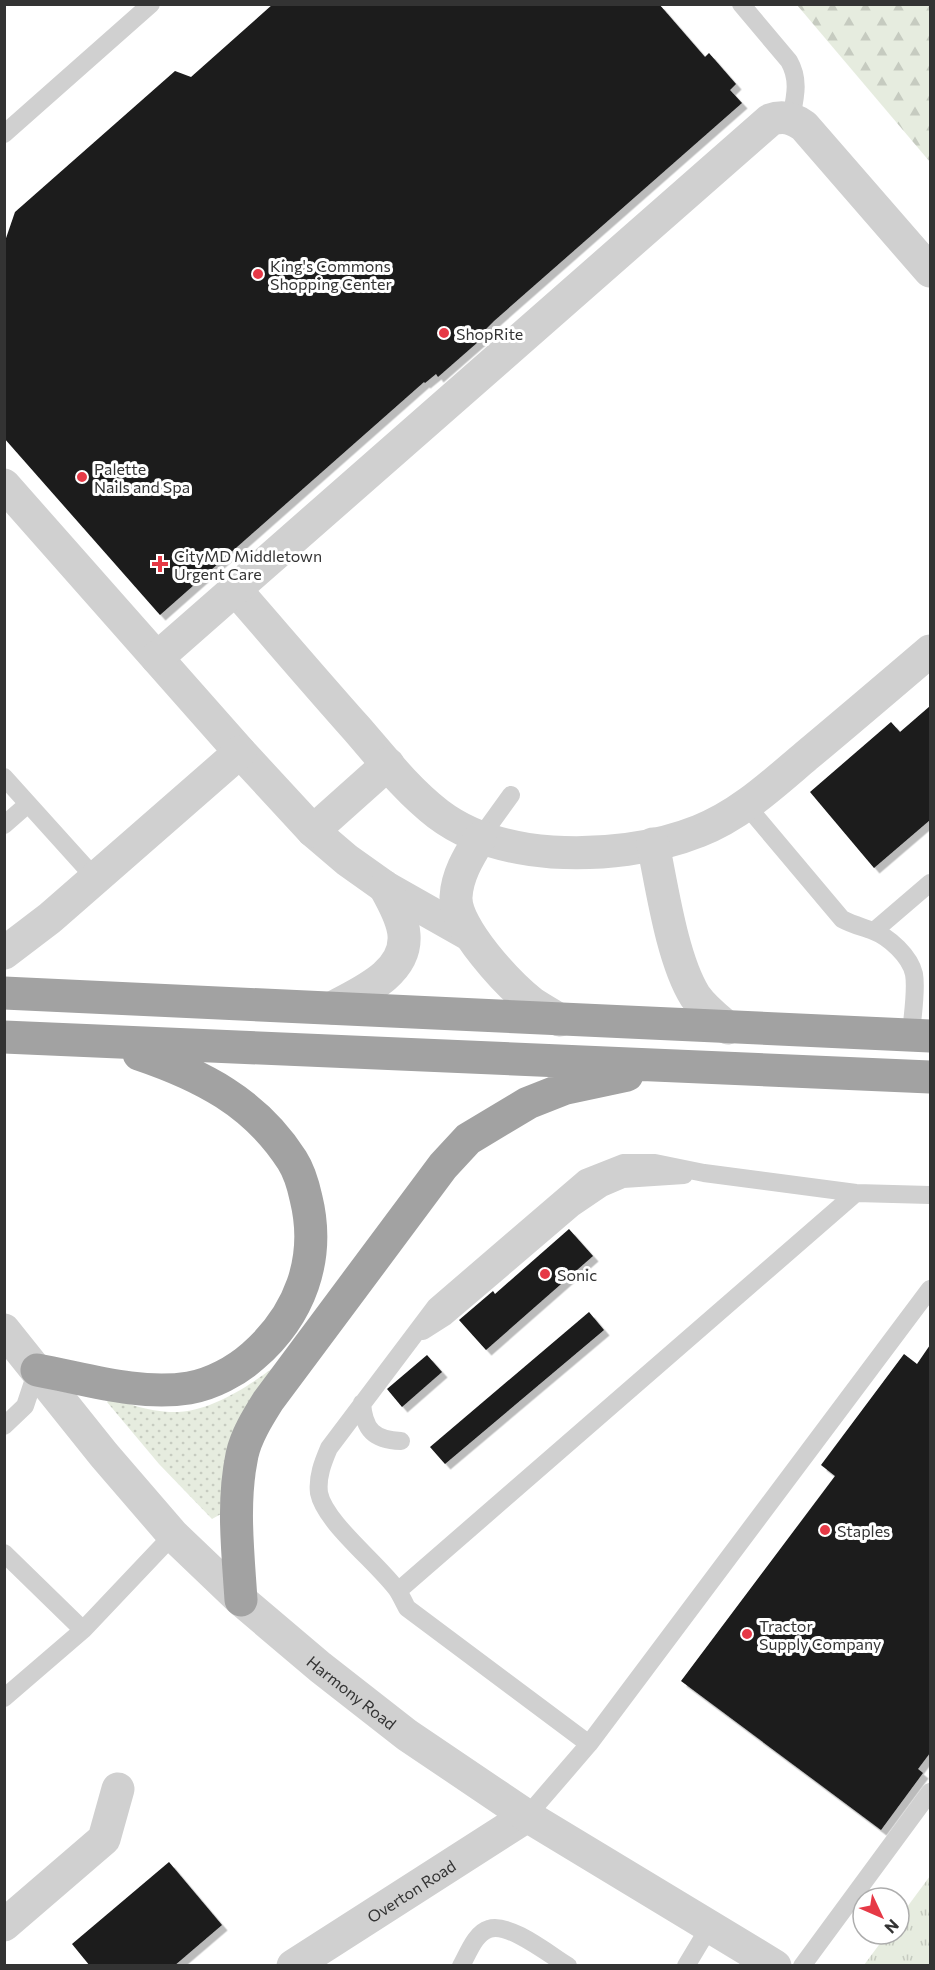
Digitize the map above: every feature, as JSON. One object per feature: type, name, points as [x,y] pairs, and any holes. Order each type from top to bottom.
[{"type":"highway","points":[[4,993],[728,1028],[921,1035]]},
{"type":"highway","points":[[4,1037],[930,1077]]},
{"type":"highway","points":[[16,1348],[148,1391],[190,1388],[225,1375],[243,1364],[272,1339],[292,1311],[305,1280],[312,1241],[310,1213],[302,1180],[293,1162],[276,1138],[245,1107],[211,1083],[179,1068],[106,1042]]},
{"type":"highway","points":[[241,1600],[236,1519],[242,1454],[253,1425],[275,1391],[443,1166],[468,1139],[528,1103],[566,1088],[676,1065]]},
{"type":"street","points":[[157,658],[770,120],[790,118],[808,131],[930,271]]},
{"type":"street","points":[[4,485],[240,752],[313,831],[347,860],[385,886],[468,934]]},
{"type":"street","points":[[235,589],[422,800],[440,815],[480,838],[532,851],[602,852],[653,844],[699,831],[722,820],[746,805],[930,651]]},
{"type":"street","points":[[4,953],[96,879],[240,752]]},
{"type":"street","points":[[313,831],[388,764]]},
{"type":"street","points":[[480,838],[461,875],[456,898],[460,918],[468,934],[510,983],[532,1003],[560,1020]]},
{"type":"street","points":[[653,844],[673,939],[685,975],[695,995],[710,1014],[728,1028]]},
{"type":"street","points":[[332,1008],[384,977],[400,956],[404,946],[404,934],[385,886]]},
{"type":"street","name":"Harmony Road","points":[[16,1348],[173,1535],[241,1600],[320,1667],[407,1735],[527,1816],[775,1965]]},
{"type":"street","points":[[4,1926],[104,1839],[118,1789]]},
{"type":"street","name":"Overton Road","points":[[293,1965],[527,1816]]},
{"type":"lane","points":[[4,134],[151,4]]},
{"type":"lane","points":[[741,4],[794,70],[796,91],[790,118]]},
{"type":"lane","points":[[4,777],[96,879]]},
{"type":"lane","points":[[480,838],[510,795]]},
{"type":"lane","points":[[4,825],[28,804]]},
{"type":"lane","points":[[746,805],[842,920],[856,927],[874,931],[897,947],[914,973],[921,1035]]},
{"type":"lane","points":[[874,931],[930,883]]},
{"type":"lane","points":[[589,1744],[406,1608],[398,1591],[328,1513],[320,1494],[320,1472],[329,1448],[410,1340],[445,1317],[574,1207],[602,1188],[624,1179],[704,1173],[856,1193],[930,1195]]},
{"type":"lane","points":[[398,1591],[856,1193]]},
{"type":"lane","points":[[527,1816],[589,1744],[930,1289]]},
{"type":"lane","points":[[4,1426],[25,1406],[16,1348]]},
{"type":"lane","points":[[362,1402],[365,1422],[372,1432],[384,1439],[401,1441]]},
{"type":"lane","points":[[4,1698],[83,1630],[173,1535]]},
{"type":"lane","points":[[4,1553],[83,1630]]},
{"type":"lane","points":[[802,1965],[930,1792]]},
{"type":"lane","points":[[686,1965],[710,1926]]},
{"type":"lane","points":[[461,1965],[477,1938],[488,1929],[500,1928],[512,1931],[568,1965]]},
{"type":"green space","points":[[797,5],[930,5],[930,162]]},
{"type":"green space","points":[[273,1368],[221,1514],[212,1519],[159,1464],[107,1402],[110,1398],[147,1409],[183,1412],[224,1399]]},
{"type":"green space","points":[[930,1876],[930,1965],[864,1965],[878,1946],[911,1946],[911,1902]]},
{"type":"building","name":"King's Commons Shopping Center","points":[[273,4],[659,4],[705,57],[709,53],[736,84],[730,90],[742,103],[494,321],[483,332],[486,335],[438,377],[436,374],[424,382],[160,615],[4,438],[4,244],[15,212],[175,71],[191,77]]},
{"type":"building","points":[[930,706],[930,820],[874,868],[810,792],[891,722],[900,732]]},
{"type":"building","name":"Sonic","points":[[569,1229],[593,1256],[486,1350],[459,1320],[493,1291],[495,1294]]},
{"type":"building","points":[[589,1312],[604,1330],[445,1464],[430,1447]]},
{"type":"building","points":[[930,1345],[930,1753],[918,1769],[923,1773],[881,1830],[681,1681],[835,1476],[821,1465],[904,1354],[917,1364]]},
{"type":"building","points":[[427,1355],[442,1372],[402,1407],[387,1389]]},
{"type":"building","points":[[169,1862],[222,1925],[174,1966],[90,1966],[72,1944]]},
{"type":"place","name":"King's Commons Shopping Center","points":[[258,274]]},
{"type":"place","name":"ShopRite","points":[[444,333]]},
{"type":"place","name":"Palette Nails and Spa","points":[[82,477]]},
{"type":"place","name":"CityMD Middletown Urgent Care","points":[[160,564]]},
{"type":"place","name":"Sonic","points":[[545,1274]]},
{"type":"place","name":"Staples","points":[[825,1530]]},
{"type":"place","name":"Tractor Supply Company","points":[[747,1634]]}]
